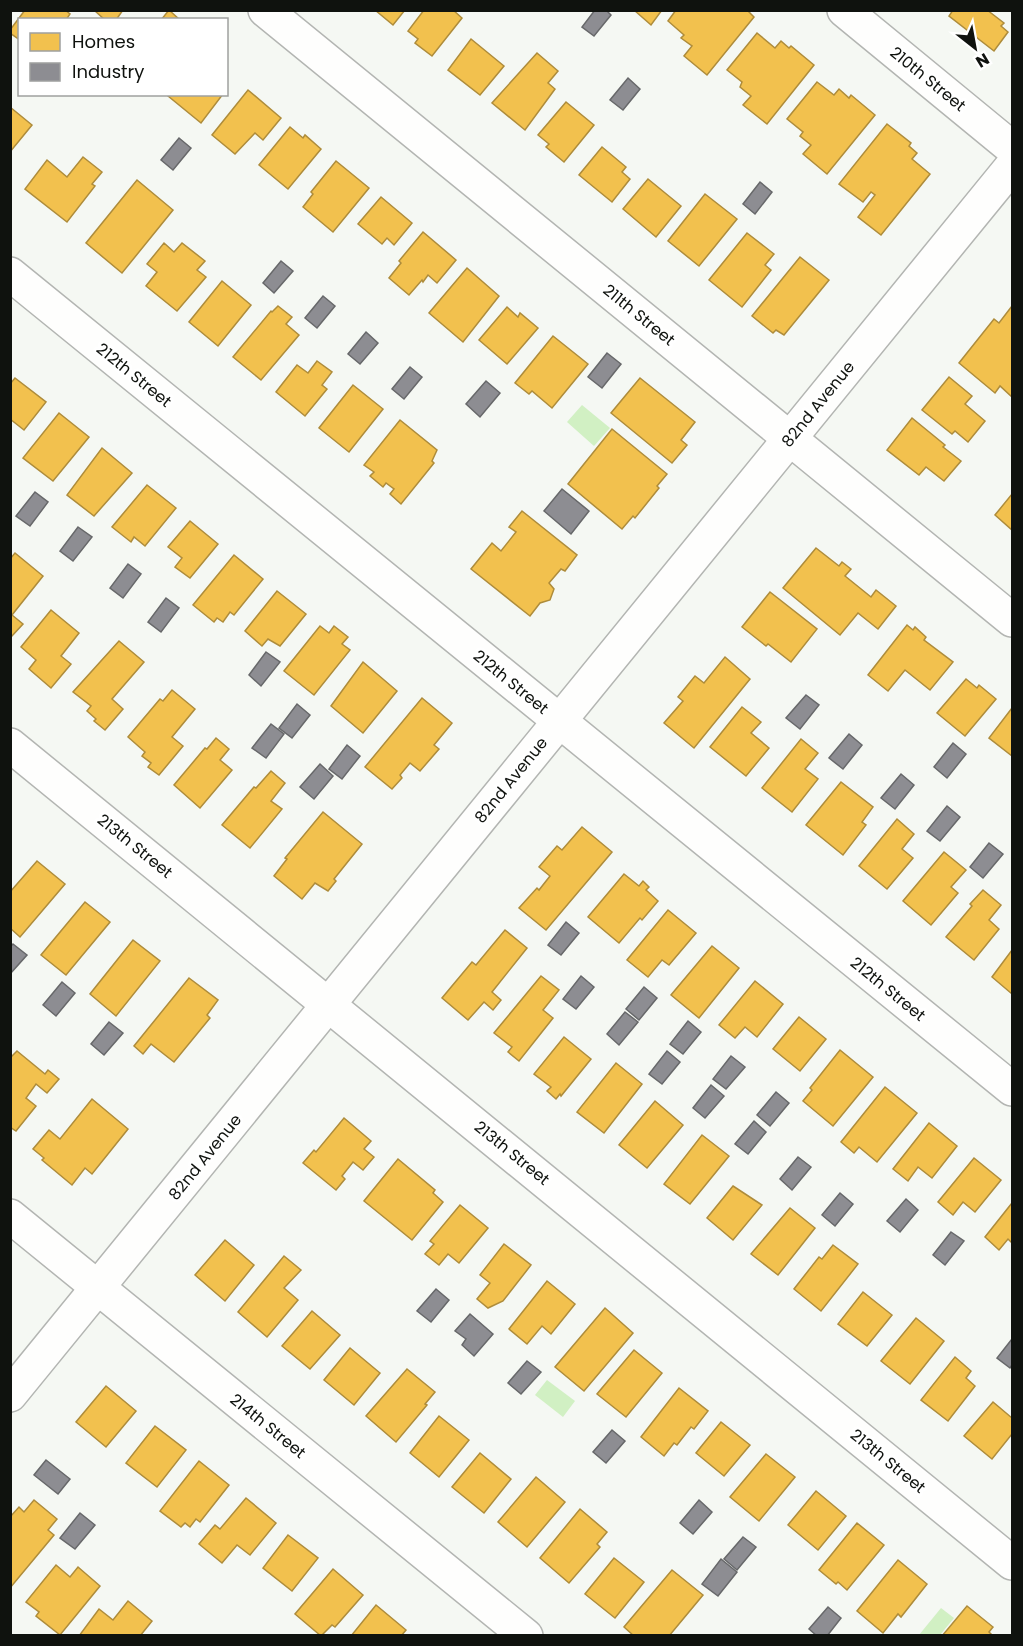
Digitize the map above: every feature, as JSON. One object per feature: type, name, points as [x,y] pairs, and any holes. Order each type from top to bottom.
[{"type":"street","name":"211th Street","points":[[265,10],[1012,620]]},
{"type":"street","name":"210th Street","points":[[844,10],[1012,148]]},
{"type":"street","name":"82nd Avenue","points":[[10,1395],[1012,165]]},
{"type":"street","name":"212th Street","points":[[10,274],[1012,1089]]},
{"type":"street","name":"213th Street","points":[[10,745],[1012,1563]]},
{"type":"street","name":"214th Street","points":[[10,1216],[526,1635]]},
{"type":"shaded area","points":[[582,405],[610,428],[594,446],[567,422]]},
{"type":"shaded area","points":[[547,1380],[575,1401],[563,1417],[535,1395]]},
{"type":"shaded area","points":[[941,1608],[954,1618],[940,1635],[919,1635]]},
{"type":"building: Homes","points":[[25,10],[65,10],[70,14],[67,18],[19,18]]},
{"type":"building: Homes","points":[[94,10],[123,10],[117,18],[103,18]]},
{"type":"building: Homes","points":[[169,10],[178,18],[163,18]]},
{"type":"building: Homes","points":[[375,10],[405,10],[393,25]]},
{"type":"building: Homes","points":[[424,10],[453,10],[462,18],[432,56],[415,43],[418,39],[408,31]]},
{"type":"building: Homes","points":[[634,10],[662,10],[651,25]]},
{"type":"building: Homes","points":[[676,10],[747,10],[754,17],[707,75],[684,56],[692,46],[681,38],[684,35],[668,21]]},
{"type":"building: Homes","points":[[953,10],[987,10],[1004,23],[1001,26],[1008,32],[994,51],[949,16]]},
{"type":"building: Homes","points":[[18,19],[18,39],[10,33]]},
{"type":"building: Homes","points":[[757,33],[775,48],[781,41],[789,48],[791,46],[814,65],[767,124],[743,105],[751,96],[740,87],[742,82],[727,70]]},
{"type":"building: Homes","points":[[471,39],[504,66],[480,95],[448,70]]},
{"type":"building: Homes","points":[[537,53],[558,71],[548,83],[555,89],[525,130],[492,103]]},
{"type":"building: Homes","points":[[817,82],[834,95],[839,89],[849,98],[851,95],[875,115],[827,174],[803,154],[811,145],[800,136],[803,132],[787,119]]},
{"type":"building: Homes","points":[[248,90],[281,118],[263,140],[255,133],[235,154],[212,135]]},
{"type":"building: Homes","points":[[168,96],[221,96],[201,123]]},
{"type":"building: Homes","points":[[566,102],[594,125],[564,162],[546,147],[549,144],[538,135]]},
{"type":"building: Homes","points":[[10,107],[32,125],[10,152]]},
{"type":"building: Homes","points":[[887,124],[911,143],[909,146],[917,153],[912,159],[930,174],[881,235],[858,217],[875,195],[871,192],[863,202],[839,184]]},
{"type":"building: Homes","points":[[290,127],[303,138],[305,135],[321,149],[288,189],[259,165]]},
{"type":"building: Homes","points":[[602,147],[626,167],[622,172],[630,179],[612,202],[579,175]]},
{"type":"building: Homes","points":[[83,157],[102,172],[92,184],[95,186],[67,222],[25,189],[47,160],[67,177]]},
{"type":"building: Homes","points":[[336,161],[369,188],[333,232],[303,207],[313,194],[311,192]]},
{"type":"building: Homes","points":[[648,179],[681,206],[656,237],[623,209]]},
{"type":"building: Homes","points":[[137,180],[173,210],[122,273],[86,243]]},
{"type":"building: Homes","points":[[705,194],[737,219],[699,266],[668,241]]},
{"type":"building: Homes","points":[[381,197],[412,223],[394,245],[387,238],[382,244],[358,224]]},
{"type":"building: Homes","points":[[423,232],[456,260],[437,283],[428,275],[409,295],[389,278],[401,263],[399,261]]},
{"type":"building: Homes","points":[[747,233],[774,254],[765,265],[771,270],[742,307],[709,280]]},
{"type":"building: Homes","points":[[164,243],[174,252],[182,243],[205,261],[197,270],[206,277],[177,311],[146,286],[157,272],[147,264]]},
{"type":"building: Homes","points":[[800,257],[829,280],[784,335],[776,330],[773,333],[752,316]]},
{"type":"building: Homes","points":[[467,268],[499,296],[463,342],[429,313]]},
{"type":"building: Homes","points":[[222,281],[251,305],[218,346],[189,322]]},
{"type":"building: Homes","points":[[278,306],[292,317],[286,324],[299,335],[261,380],[233,357],[271,311]]},
{"type":"building: Homes","points":[[1012,306],[1012,397],[1000,386],[995,393],[959,363],[994,319],[999,323]]},
{"type":"building: Homes","points":[[507,307],[518,317],[520,313],[538,328],[507,364],[479,340]]},
{"type":"building: Homes","points":[[553,336],[588,364],[552,408],[532,391],[529,394],[515,383]]},
{"type":"building: Homes","points":[[317,361],[332,372],[322,385],[327,389],[305,416],[276,392],[297,365],[308,373]]},
{"type":"building: Homes","points":[[949,377],[972,396],[965,404],[985,421],[968,442],[955,431],[952,434],[922,410]]},
{"type":"building: Homes","points":[[15,378],[46,402],[24,430],[10,419],[10,384]]},
{"type":"building: Homes","points":[[640,378],[695,422],[681,440],[687,445],[672,463],[611,413]]},
{"type":"building: Homes","points":[[353,385],[383,409],[349,452],[319,428]]},
{"type":"building: Homes","points":[[59,413],[89,437],[53,481],[23,458]]},
{"type":"building: Homes","points":[[912,418],[961,461],[944,481],[926,467],[919,475],[887,450]]},
{"type":"building: Homes","points":[[400,420],[437,450],[432,461],[434,463],[401,504],[390,494],[394,489],[386,483],[383,487],[370,476],[374,472],[364,465]]},
{"type":"building: Homes","points":[[612,429],[667,474],[635,518],[633,516],[622,529],[568,484]]},
{"type":"building: Homes","points":[[102,448],[132,473],[94,516],[67,495]]},
{"type":"building: Homes","points":[[147,485],[176,508],[145,546],[134,537],[131,542],[112,527]]},
{"type":"building: Homes","points":[[1012,494],[1012,530],[995,515]]},
{"type":"building: Homes","points":[[522,511],[577,555],[565,571],[561,569],[549,583],[554,589],[550,600],[540,603],[530,616],[471,569],[492,543],[501,551],[516,532],[509,527]]},
{"type":"building: Homes","points":[[190,521],[218,544],[190,578],[175,567],[182,558],[168,547]]},
{"type":"building: Homes","points":[[816,548],[839,566],[842,562],[851,569],[845,576],[871,597],[876,590],[896,606],[878,629],[858,613],[840,635],[783,588]]},
{"type":"building: Homes","points":[[15,553],[43,576],[12,615],[23,624],[10,638],[10,559]]},
{"type":"building: Homes","points":[[234,555],[263,579],[234,615],[230,612],[223,622],[217,618],[214,622],[193,605]]},
{"type":"building: Homes","points":[[277,591],[306,614],[280,646],[268,639],[262,646],[245,631]]},
{"type":"building: Homes","points":[[770,592],[817,629],[791,662],[742,627]]},
{"type":"building: Homes","points":[[51,610],[79,633],[61,656],[71,664],[51,688],[29,669],[36,660],[21,647]]},
{"type":"building: Homes","points":[[907,625],[913,630],[915,627],[926,637],[924,640],[953,662],[930,690],[905,670],[888,691],[868,675]]},
{"type":"building: Homes","points":[[320,626],[329,633],[334,626],[348,637],[342,644],[350,650],[314,695],[284,671]]},
{"type":"building: Homes","points":[[119,641],[144,662],[112,699],[123,709],[105,730],[87,711],[91,706],[73,692]]},
{"type":"building: Homes","points":[[725,657],[750,679],[694,748],[664,723],[683,701],[678,697],[695,676],[704,683]]},
{"type":"building: Homes","points":[[363,662],[397,691],[363,733],[331,706]]},
{"type":"building: Homes","points":[[966,679],[977,688],[979,685],[996,699],[965,736],[937,713]]},
{"type":"building: Homes","points":[[172,690],[195,709],[172,737],[183,746],[159,775],[148,767],[151,763],[142,756],[145,752],[128,737],[160,699],[163,701]]},
{"type":"building: Homes","points":[[422,698],[452,723],[434,745],[439,749],[420,771],[410,763],[400,775],[402,778],[392,789],[365,767]]},
{"type":"building: Homes","points":[[742,707],[761,722],[751,733],[769,748],[746,776],[710,747]]},
{"type":"building: Homes","points":[[1012,708],[1012,756],[989,738]]},
{"type":"building: Homes","points":[[216,738],[229,749],[220,760],[232,770],[200,808],[174,785]]},
{"type":"building: Homes","points":[[801,739],[818,753],[805,769],[818,779],[792,812],[762,788]]},
{"type":"building: Homes","points":[[271,771],[285,783],[271,801],[282,809],[250,848],[222,825],[254,787],[256,788]]},
{"type":"building: Homes","points":[[841,782],[873,807],[862,822],[866,825],[843,855],[806,825]]},
{"type":"building: Homes","points":[[323,812],[362,844],[334,879],[336,881],[328,891],[315,883],[302,899],[274,876],[287,859],[285,858]]},
{"type":"building: Homes","points":[[897,819],[914,834],[902,849],[913,858],[887,889],[859,866]]},
{"type":"building: Homes","points":[[582,827],[612,852],[546,930],[519,908],[537,888],[539,890],[550,876],[539,867],[557,846],[562,850]]},
{"type":"building: Homes","points":[[944,852],[966,870],[951,887],[958,893],[931,925],[903,901]]},
{"type":"building: Homes","points":[[37,861],[65,884],[20,937],[10,928],[10,892]]},
{"type":"building: Homes","points":[[624,874],[639,886],[643,881],[649,887],[646,890],[658,901],[619,943],[588,917]]},
{"type":"building: Homes","points":[[983,890],[1001,905],[989,920],[999,929],[974,960],[946,937]]},
{"type":"building: Homes","points":[[85,902],[110,922],[66,975],[41,955]]},
{"type":"building: Homes","points":[[668,910],[696,933],[669,965],[662,960],[648,977],[627,960]]},
{"type":"building: Homes","points":[[505,930],[527,948],[492,992],[501,1000],[493,1010],[484,1002],[468,1020],[442,998],[472,962],[476,965]]},
{"type":"building: Homes","points":[[133,940],[160,961],[116,1016],[90,994]]},
{"type":"building: Homes","points":[[712,946],[739,968],[699,1018],[671,995]]},
{"type":"building: Homes","points":[[1012,950],[1012,994],[992,977]]},
{"type":"building: Homes","points":[[541,976],[559,990],[543,1010],[553,1018],[519,1061],[508,1052],[512,1047],[494,1033]]},
{"type":"building: Homes","points":[[189,978],[218,1000],[207,1015],[210,1018],[174,1062],[151,1044],[143,1054],[134,1046]]},
{"type":"building: Homes","points":[[755,981],[783,1004],[757,1037],[745,1027],[735,1038],[719,1025]]},
{"type":"building: Homes","points":[[799,1017],[826,1039],[800,1071],[773,1049]]},
{"type":"building: Homes","points":[[564,1037],[591,1059],[556,1099],[547,1091],[551,1087],[534,1074]]},
{"type":"building: Homes","points":[[840,1050],[873,1077],[833,1126],[803,1101],[812,1090],[810,1088]]},
{"type":"building: Homes","points":[[17,1051],[45,1074],[48,1070],[59,1079],[47,1093],[36,1084],[26,1098],[36,1106],[16,1131],[10,1127],[10,1058]]},
{"type":"building: Homes","points":[[616,1063],[642,1084],[604,1133],[577,1112]]},
{"type":"building: Homes","points":[[885,1087],[917,1113],[877,1162],[859,1147],[854,1153],[841,1142]]},
{"type":"building: Homes","points":[[92,1099],[128,1129],[92,1174],[85,1168],[72,1185],[42,1160],[44,1158],[33,1149],[49,1130],[60,1139]]},
{"type":"building: Homes","points":[[655,1101],[683,1125],[647,1168],[619,1145]]},
{"type":"building: Homes","points":[[344,1118],[371,1141],[364,1149],[374,1157],[363,1170],[353,1162],[342,1176],[345,1179],[336,1190],[303,1163],[314,1150],[316,1152]]},
{"type":"building: Homes","points":[[929,1123],[957,1146],[932,1178],[918,1167],[908,1181],[893,1169]]},
{"type":"building: Homes","points":[[702,1135],[729,1156],[690,1204],[664,1184]]},
{"type":"building: Homes","points":[[974,1158],[1001,1180],[975,1212],[963,1202],[953,1215],[938,1202]]},
{"type":"building: Homes","points":[[398,1159],[435,1190],[433,1193],[443,1202],[412,1240],[364,1201]]},
{"type":"building: Homes","points":[[733,1186],[762,1205],[733,1240],[707,1218]]},
{"type":"building: Homes","points":[[1012,1203],[1012,1243],[1008,1239],[999,1250],[985,1237]]},
{"type":"building: Homes","points":[[460,1205],[488,1228],[459,1263],[448,1254],[439,1265],[425,1254],[434,1244],[430,1241]]},
{"type":"building: Homes","points":[[790,1208],[815,1228],[778,1275],[751,1254]]},
{"type":"building: Homes","points":[[225,1240],[254,1265],[225,1301],[195,1275]]},
{"type":"building: Homes","points":[[504,1244],[531,1265],[503,1301],[488,1308],[477,1299],[490,1283],[480,1275]]},
{"type":"building: Homes","points":[[833,1245],[858,1264],[821,1311],[794,1289],[819,1257],[822,1259]]},
{"type":"building: Homes","points":[[284,1256],[301,1270],[284,1288],[298,1300],[267,1337],[238,1312]]},
{"type":"building: Homes","points":[[547,1281],[575,1304],[551,1334],[542,1326],[527,1344],[509,1329]]},
{"type":"building: Homes","points":[[863,1292],[892,1315],[867,1346],[838,1324]]},
{"type":"building: Homes","points":[[605,1308],[633,1333],[584,1391],[555,1367]]},
{"type":"building: Homes","points":[[312,1311],[340,1335],[310,1369],[282,1346]]},
{"type":"building: Homes","points":[[916,1318],[944,1341],[910,1384],[881,1361]]},
{"type":"building: Homes","points":[[350,1348],[380,1373],[354,1405],[324,1380]]},
{"type":"building: Homes","points":[[634,1350],[662,1373],[626,1417],[597,1394]]},
{"type":"building: Homes","points":[[955,1357],[971,1371],[966,1378],[975,1386],[948,1421],[921,1400]]},
{"type":"building: Homes","points":[[407,1369],[435,1392],[396,1442],[366,1416]]},
{"type":"building: Homes","points":[[106,1386],[136,1411],[106,1447],[76,1422]]},
{"type":"building: Homes","points":[[679,1388],[708,1411],[694,1429],[691,1427],[677,1445],[674,1443],[664,1456],[641,1437]]},
{"type":"building: Homes","points":[[993,1402],[1012,1418],[1012,1434],[992,1459],[964,1436]]},
{"type":"building: Homes","points":[[439,1416],[469,1440],[439,1477],[410,1453]]},
{"type":"building: Homes","points":[[721,1422],[750,1445],[724,1476],[696,1453]]},
{"type":"building: Homes","points":[[155,1426],[186,1450],[157,1487],[126,1463]]},
{"type":"building: Homes","points":[[480,1453],[511,1479],[484,1513],[452,1487]]},
{"type":"building: Homes","points":[[766,1454],[795,1477],[759,1521],[730,1497]]},
{"type":"building: Homes","points":[[199,1461],[229,1485],[200,1522],[196,1519],[190,1527],[185,1523],[181,1527],[160,1511]]},
{"type":"building: Homes","points":[[536,1477],[565,1502],[527,1547],[498,1522]]},
{"type":"building: Homes","points":[[816,1491],[846,1516],[818,1550],[788,1525]]},
{"type":"building: Homes","points":[[246,1498],[276,1523],[250,1555],[237,1545],[222,1563],[199,1544],[215,1525],[220,1529]]},
{"type":"building: Homes","points":[[34,1500],[57,1519],[48,1530],[54,1535],[10,1588],[10,1517],[19,1507],[24,1512]]},
{"type":"building: Homes","points":[[580,1509],[607,1532],[597,1544],[600,1547],[569,1583],[540,1558]]},
{"type":"building: Homes","points":[[857,1523],[884,1545],[847,1590],[819,1570]]},
{"type":"building: Homes","points":[[288,1535],[318,1558],[292,1591],[263,1568]]},
{"type":"building: Homes","points":[[614,1558],[644,1582],[615,1618],[585,1594]]},
{"type":"building: Homes","points":[[898,1560],[927,1584],[901,1617],[898,1614],[883,1633],[857,1611]]},
{"type":"building: Homes","points":[[56,1565],[70,1577],[78,1567],[100,1586],[60,1635],[36,1616],[39,1612],[26,1602]]},
{"type":"building: Homes","points":[[333,1569],[363,1595],[335,1627],[332,1625],[321,1636],[295,1614]]},
{"type":"building: Homes","points":[[672,1570],[703,1595],[669,1636],[634,1636],[624,1627]]},
{"type":"building: Homes","points":[[128,1601],[152,1621],[140,1636],[79,1636],[99,1609],[113,1620]]},
{"type":"building: Homes","points":[[376,1605],[406,1630],[401,1636],[351,1636]]},
{"type":"building: Homes","points":[[967,1606],[993,1627],[989,1632],[993,1636],[942,1636]]},
{"type":"building: Industry","points":[[595,10],[606,10],[611,15],[594,36],[582,27]]},
{"type":"building: Industry","points":[[628,78],[640,89],[623,110],[610,100]]},
{"type":"building: Industry","points":[[179,138],[191,148],[173,170],[161,160]]},
{"type":"building: Industry","points":[[760,182],[772,192],[755,214],[743,204]]},
{"type":"building: Industry","points":[[281,261],[293,271],[274,293],[263,283]]},
{"type":"building: Industry","points":[[323,296],[335,306],[317,328],[305,318]]},
{"type":"building: Industry","points":[[366,332],[378,343],[360,364],[348,354]]},
{"type":"building: Industry","points":[[607,353],[621,364],[602,388],[588,377]]},
{"type":"building: Industry","points":[[410,367],[422,377],[404,399],[392,389]]},
{"type":"building: Industry","points":[[486,381],[500,393],[480,417],[466,404]]},
{"type":"building: Industry","points":[[562,489],[589,511],[571,534],[544,511]]},
{"type":"building: Industry","points":[[35,492],[48,502],[30,526],[16,516]]},
{"type":"building: Industry","points":[[78,527],[92,537],[73,561],[60,551]]},
{"type":"building: Industry","points":[[128,564],[141,574],[123,598],[110,588]]},
{"type":"building: Industry","points":[[166,598],[179,608],[161,632],[148,622]]},
{"type":"building: Industry","points":[[266,652],[280,662],[261,686],[249,675]]},
{"type":"building: Industry","points":[[806,695],[819,705],[800,729],[786,718]]},
{"type":"building: Industry","points":[[297,704],[310,715],[292,738],[279,728]]},
{"type":"building: Industry","points":[[271,724],[284,734],[266,758],[252,748]]},
{"type":"building: Industry","points":[[849,734],[862,745],[843,769],[829,758]]},
{"type":"building: Industry","points":[[953,743],[966,754],[947,778],[934,767]]},
{"type":"building: Industry","points":[[347,745],[360,756],[342,779],[329,769]]},
{"type":"building: Industry","points":[[320,764],[333,776],[314,799],[300,787]]},
{"type":"building: Industry","points":[[901,774],[914,785],[895,809],[881,798]]},
{"type":"building: Industry","points":[[947,806],[960,817],[940,841],[927,831]]},
{"type":"building: Industry","points":[[989,843],[1003,854],[983,878],[970,867]]},
{"type":"building: Industry","points":[[566,922],[579,933],[561,955],[548,945]]},
{"type":"building: Industry","points":[[13,944],[27,955],[10,974],[10,947]]},
{"type":"building: Industry","points":[[581,976],[594,987],[576,1009],[563,999]]},
{"type":"building: Industry","points":[[62,982],[75,993],[56,1016],[43,1005]]},
{"type":"building: Industry","points":[[644,987],[657,998],[639,1020],[626,1009]]},
{"type":"building: Industry","points":[[625,1012],[638,1022],[619,1045],[607,1034]]},
{"type":"building: Industry","points":[[688,1021],[701,1032],[683,1054],[670,1044]]},
{"type":"building: Industry","points":[[109,1022],[123,1033],[104,1055],[91,1044]]},
{"type":"building: Industry","points":[[667,1051],[680,1062],[662,1084],[649,1074]]},
{"type":"building: Industry","points":[[731,1056],[745,1067],[726,1089],[713,1079]]},
{"type":"building: Industry","points":[[711,1085],[724,1096],[705,1118],[693,1108]]},
{"type":"building: Industry","points":[[776,1092],[789,1103],[770,1126],[757,1115]]},
{"type":"building: Industry","points":[[754,1121],[766,1132],[748,1154],[735,1144]]},
{"type":"building: Industry","points":[[798,1157],[811,1167],[792,1190],[780,1179]]},
{"type":"building: Industry","points":[[840,1193],[853,1204],[835,1226],[822,1215]]},
{"type":"building: Industry","points":[[906,1199],[918,1210],[900,1232],[887,1221]]},
{"type":"building: Industry","points":[[951,1232],[964,1241],[945,1265],[933,1255]]},
{"type":"building: Industry","points":[[436,1289],[449,1300],[431,1322],[417,1311]]},
{"type":"building: Industry","points":[[470,1314],[493,1334],[474,1356],[462,1345],[466,1339],[455,1331]]},
{"type":"building: Industry","points":[[1012,1339],[1012,1365],[1010,1368],[997,1358]]},
{"type":"building: Industry","points":[[527,1361],[541,1372],[521,1394],[508,1383]]},
{"type":"building: Industry","points":[[612,1430],[625,1441],[606,1463],[593,1452]]},
{"type":"building: Industry","points":[[46,1460],[70,1479],[58,1494],[34,1475]]},
{"type":"building: Industry","points":[[699,1500],[712,1512],[693,1534],[680,1523]]},
{"type":"building: Industry","points":[[80,1513],[95,1525],[75,1549],[60,1538]]},
{"type":"building: Industry","points":[[743,1537],[756,1547],[737,1570],[724,1559]]},
{"type":"building: Industry","points":[[721,1559],[737,1572],[718,1596],[702,1584]]},
{"type":"building: Industry","points":[[828,1607],[841,1618],[827,1636],[817,1636],[809,1629]]}]
